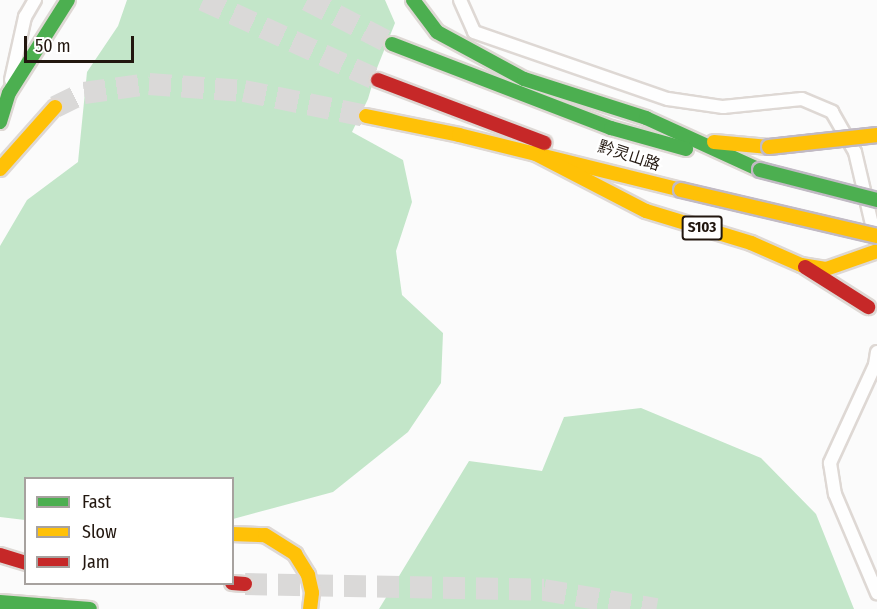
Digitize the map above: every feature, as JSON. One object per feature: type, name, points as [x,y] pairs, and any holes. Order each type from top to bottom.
[{"type":"main road","points":[[0,122],[9,93],[68,0]]},
{"type":"main road","points":[[413,0],[437,32],[524,80],[646,118],[760,170]]},
{"type":"main road","name":"黔灵山路","points":[[392,44],[611,128],[877,200]]},
{"type":"main road","name":"黔灵山路","points":[[378,80],[600,164],[681,190],[877,236]]},
{"type":"main road","points":[[0,170],[55,106]]},
{"type":"main road","points":[[366,116],[534,153],[681,190]]},
{"type":"main road","points":[[696,141],[769,147],[877,135]]},
{"type":"main road","name":"S103","points":[[534,153],[646,211],[751,243],[801,265],[826,269],[877,252]]},
{"type":"main road","points":[[801,265],[872,310]]},
{"type":"main road","points":[[234,534],[265,535],[296,554],[308,574],[312,593],[310,609]]},
{"type":"main road","points":[[0,555],[24,562]]},
{"type":"main road","points":[[0,567],[24,569]]},
{"type":"main road","points":[[0,602],[90,609]]},
{"type":"street","points":[[9,93],[13,63],[25,18],[35,0]]},
{"type":"street","points":[[460,0],[474,32],[668,99],[723,107],[802,99],[832,112],[855,152],[871,213],[877,252]]},
{"type":"street","points":[[877,352],[876,365],[830,463],[835,494],[877,593]]},
{"type":"green space","points":[[127,0],[385,0],[395,23],[377,68],[368,99],[352,132],[403,160],[412,202],[396,251],[402,295],[443,333],[441,383],[408,432],[333,492],[234,519],[234,477],[24,477],[24,520],[0,517],[0,246],[27,200],[78,162],[87,72],[118,26]]},
{"type":"green space","points":[[641,408],[761,458],[816,514],[854,609],[379,609],[469,461],[542,471],[564,417]]},
{"type":"tunnel","points":[[203,0],[378,80]]},
{"type":"tunnel","points":[[307,0],[392,44]]},
{"type":"tunnel","points":[[55,107],[84,93],[149,84],[244,91],[366,116]]},
{"type":"tunnel","points":[[245,584],[544,590],[656,609]]},
{"type":"traffic: fast","points":[[0,122],[9,93],[68,0]]},
{"type":"traffic: fast","points":[[413,0],[437,32],[524,79],[646,118],[760,170]]},
{"type":"traffic: fast","points":[[392,44],[611,128],[686,149]]},
{"type":"traffic: fast","points":[[760,170],[877,200]]},
{"type":"traffic: fast","points":[[0,602],[90,609]]},
{"type":"traffic: slow","points":[[0,169],[55,107]]},
{"type":"traffic: slow","points":[[366,116],[459,135],[681,190]]},
{"type":"traffic: slow","points":[[769,147],[877,135]]},
{"type":"traffic: slow","points":[[714,142],[769,147]]},
{"type":"traffic: slow","points":[[534,153],[646,211],[751,243],[801,265],[826,269],[877,251]]},
{"type":"traffic: slow","points":[[681,190],[877,236]]},
{"type":"traffic: slow","points":[[234,534],[265,535],[295,554],[308,575],[312,593],[310,609]]},
{"type":"traffic: jam","points":[[378,80],[545,143]]},
{"type":"traffic: jam","points":[[805,267],[868,307]]},
{"type":"traffic: jam","points":[[0,555],[24,562]]},
{"type":"traffic: jam","points":[[234,583],[245,584]]}]
